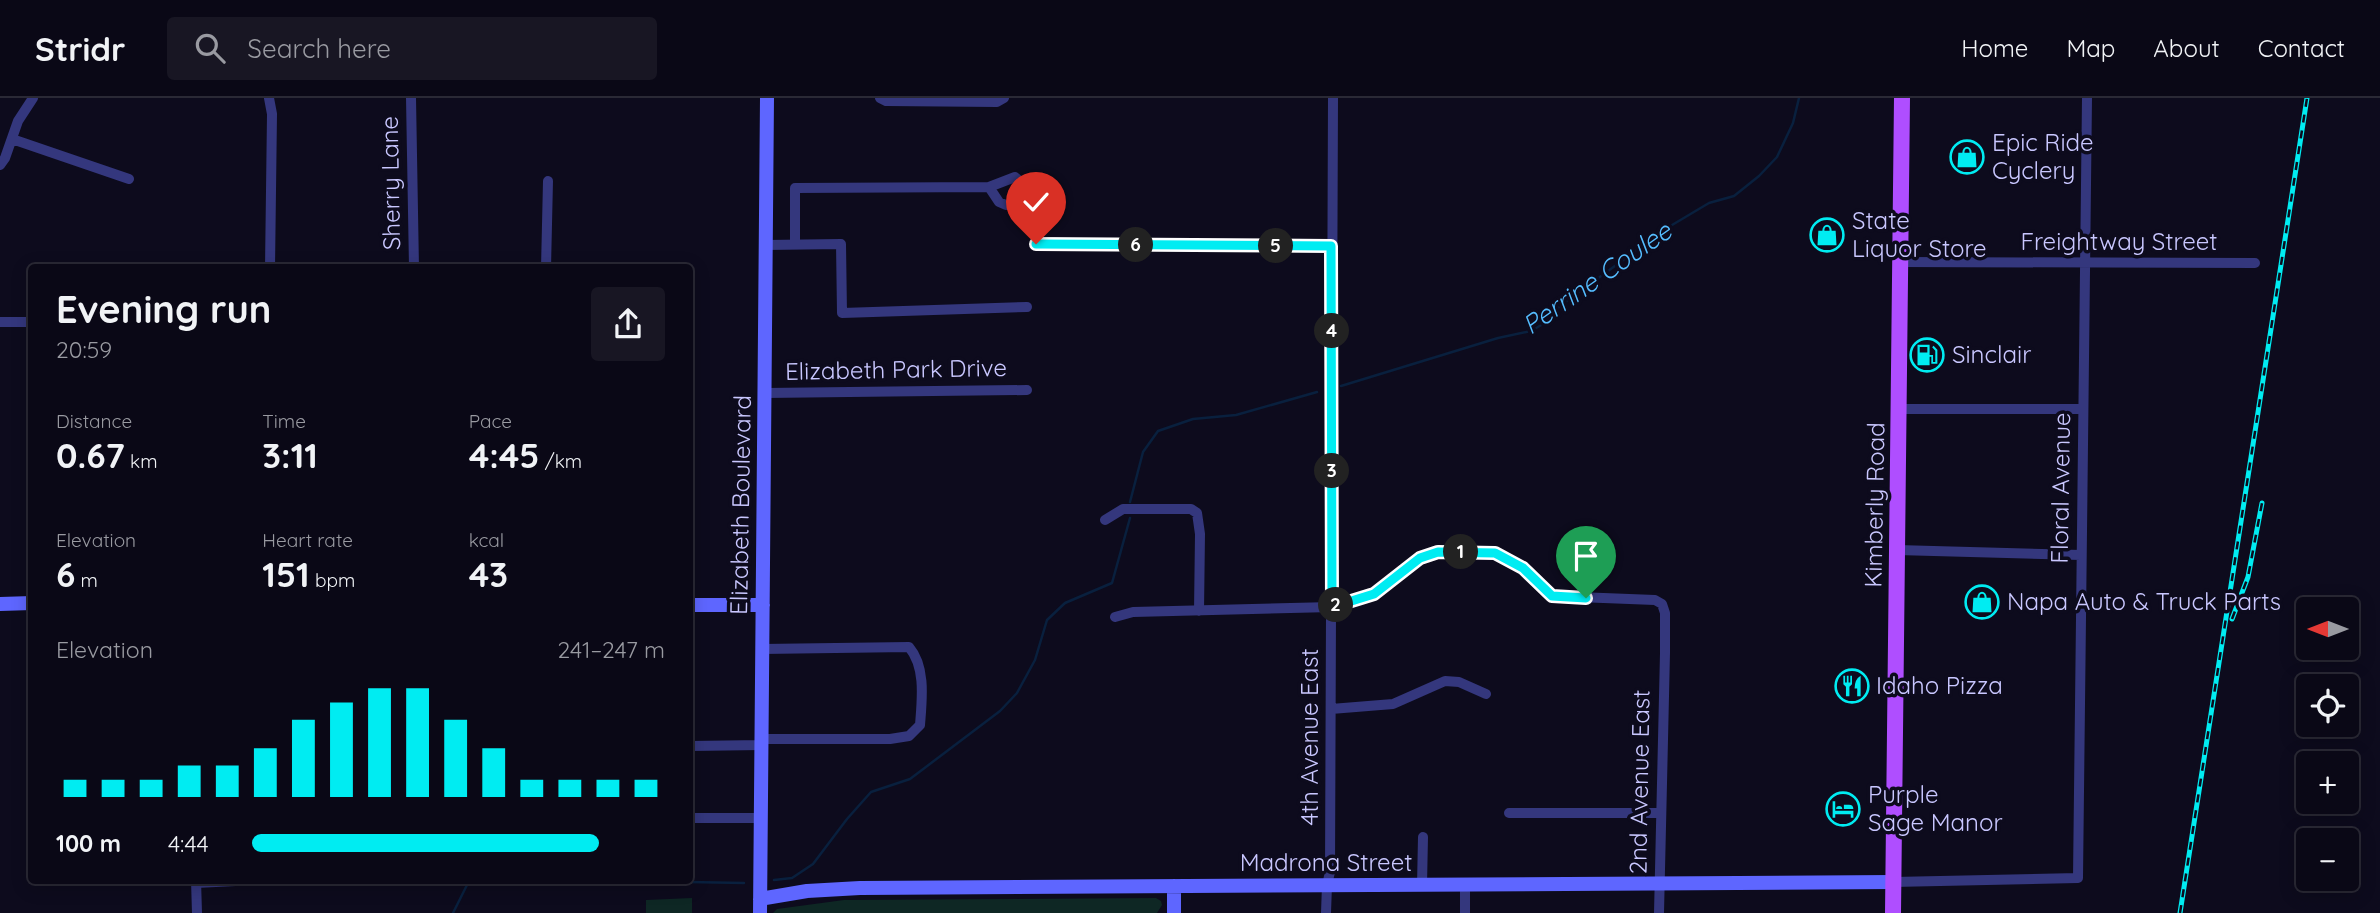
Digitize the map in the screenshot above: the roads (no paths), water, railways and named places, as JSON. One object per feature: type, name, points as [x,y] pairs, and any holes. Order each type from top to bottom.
[{"type":"main road","name":"Kimberly Road","points":[[1893,913],[1902,98]]},
{"type":"street","points":[[0,165],[18,121],[33,98]]},
{"type":"street","points":[[269,98],[272,114],[270,264]]},
{"type":"street","name":"Sherry Lane","points":[[411,98],[414,264]]},
{"type":"street","name":"Elizabeth Boulevard","points":[[760,906],[766,98]]},
{"type":"street","points":[[880,98],[886,101],[984,102],[998,102],[1004,98]]},
{"type":"street","name":"4th Avenue East","points":[[1326,913],[1326,885],[1330,872],[1333,98]]},
{"type":"street","name":"Floral Avenue","points":[[1894,882],[2078,878],[2087,98]]},
{"type":"street","points":[[12,139],[129,179]]},
{"type":"street","points":[[546,264],[548,181]]},
{"type":"street","points":[[795,244],[795,188],[989,187]]},
{"type":"street","points":[[766,245],[841,244],[842,313],[1027,307]]},
{"type":"street","points":[[1036,244],[1331,246]]},
{"type":"street","name":"Freightway Street","points":[[1900,262],[2255,263]]},
{"type":"street","points":[[0,322],[28,322]]},
{"type":"street","name":"Elizabeth Park Drive","points":[[765,393],[1027,390]]},
{"type":"street","points":[[1898,409],[2083,410]]},
{"type":"street","points":[[1105,520],[1123,509],[1191,509],[1197,513],[1200,534],[1199,611]]},
{"type":"street","points":[[1897,550],[2081,555]]},
{"type":"street","name":"2nd Avenue East","points":[[1332,607],[1374,594],[1420,558],[1438,552],[1495,553],[1523,568],[1552,596],[1655,600],[1662,604],[1665,613],[1665,653],[1659,913]]},
{"type":"street","points":[[0,604],[28,603]]},
{"type":"street","points":[[693,605],[763,605]]},
{"type":"street","points":[[1115,617],[1133,612],[1332,607]]},
{"type":"street","points":[[693,746],[890,739],[909,736],[920,725],[922,701],[918,658],[909,647],[762,649]]},
{"type":"street","points":[[1331,709],[1393,704],[1445,681],[1459,682],[1486,694]]},
{"type":"street","points":[[1509,813],[1660,813]]},
{"type":"street","points":[[693,818],[761,818]]},
{"type":"street","points":[[1422,884],[1423,837]]},
{"type":"street","name":"Madrona Street","points":[[760,906],[807,891],[860,888],[1894,882]]},
{"type":"street","points":[[196,884],[197,913]]},
{"type":"street","points":[[1465,885],[1465,913]]},
{"type":"street","points":[[1174,887],[1174,913]]},
{"type":"waterway","name":"Perrine Coulee","points":[[1341,386],[1498,338],[1531,331],[1543,324],[1560,306],[1667,228],[1709,203],[1734,196],[1759,176],[1777,157],[1793,123],[1799,98]]},
{"type":"waterway","name":"Perrine Coulee","points":[[1130,502],[1143,452],[1158,431],[1193,419],[1236,415],[1317,392]]},
{"type":"waterway","name":"Perrine Coulee","points":[[774,880],[792,878],[813,864],[871,792],[910,779],[1000,711],[1017,693],[1035,660],[1047,620],[1065,603],[1112,583],[1130,518]]},
{"type":"waterway","name":"Perrine Coulee","points":[[693,882],[744,883]]},
{"type":"waterway","name":"Perrine Coulee","points":[[453,913],[468,884]]},
{"type":"railway","points":[[2180,913],[2307,98]]},
{"type":"railway","points":[[2232,619],[2248,577],[2262,503]]},
{"type":"place","name":"Epic Ride Cyclery","points":[[1967,157]]},
{"type":"place","name":"State Liquor Store","points":[[1827,235]]},
{"type":"place","name":"Sinclair","points":[[1927,355]]},
{"type":"place","name":"Napa Auto & Truck Parts","points":[[1982,602]]},
{"type":"place","name":"Idaho Pizza","points":[[1852,686]]},
{"type":"place","name":"Purple Sage Manor","points":[[1843,809]]}]
